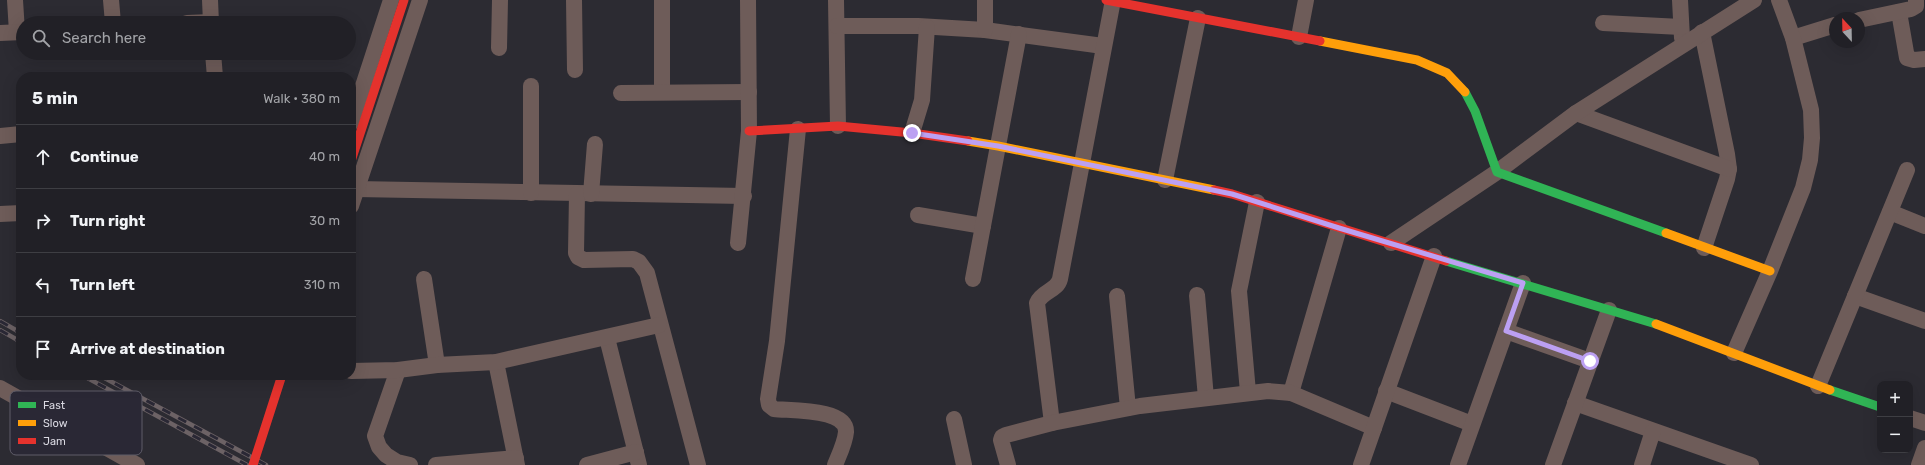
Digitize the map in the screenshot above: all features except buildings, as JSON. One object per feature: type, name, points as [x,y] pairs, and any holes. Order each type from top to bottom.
[{"type":"street","points":[[15,0],[18,16]]},
{"type":"street","points":[[111,0],[112,16]]},
{"type":"street","points":[[210,0],[211,16]]},
{"type":"street","points":[[356,108],[391,0]]},
{"type":"street","points":[[356,146],[404,0]]},
{"type":"street","points":[[356,182],[420,0]]},
{"type":"street","points":[[499,48],[500,0]]},
{"type":"street","points":[[574,0],[575,70]]},
{"type":"street","points":[[662,0],[662,92]]},
{"type":"street","points":[[738,243],[744,196],[749,131],[748,0]]},
{"type":"street","points":[[836,0],[838,26],[838,126]]},
{"type":"street","points":[[986,0],[986,30]]},
{"type":"street","points":[[1052,423],[1037,303],[1044,293],[1059,284],[1083,164],[1110,0],[1417,60],[1444,72],[1455,79],[1466,94],[1497,172],[1562,194],[1704,248],[1770,271]]},
{"type":"street","points":[[1299,37],[1306,0]]},
{"type":"street","points":[[1680,0],[1682,46]]},
{"type":"street","points":[[1391,243],[1497,172],[1576,113],[1754,0]]},
{"type":"street","points":[[1734,353],[1770,271],[1803,188],[1810,160],[1812,138],[1811,110],[1793,38],[1779,0]]},
{"type":"street","points":[[1865,19],[1911,9],[1916,6],[1916,0]]},
{"type":"street","points":[[1899,12],[1906,58],[1910,60],[1925,60]]},
{"type":"street","points":[[1165,180],[1198,18]]},
{"type":"street","points":[[1603,23],[1681,27]]},
{"type":"street","points":[[838,26],[927,27],[986,30],[1103,46]]},
{"type":"street","points":[[912,133],[922,100],[927,27]]},
{"type":"street","points":[[1793,38],[1829,27]]},
{"type":"street","points":[[0,33],[16,32]]},
{"type":"street","points":[[1702,32],[1729,169],[1704,248]]},
{"type":"street","points":[[973,279],[1019,34]]},
{"type":"street","points":[[214,60],[215,72]]},
{"type":"street","points":[[531,86],[531,193]]},
{"type":"street","points":[[621,92],[749,92]]},
{"type":"street","points":[[1576,113],[1729,169]]},
{"type":"street","points":[[749,131],[838,126],[912,133],[998,146],[1232,194],[1652,323],[1818,386],[1877,406]]},
{"type":"street","points":[[798,129],[779,326],[768,400],[774,409],[822,413],[837,417],[843,423],[846,430],[845,439],[835,465]]},
{"type":"street","points":[[0,136],[16,134]]},
{"type":"street","points":[[595,144],[584,194],[576,253],[578,257],[584,260],[633,260],[639,262],[646,273],[698,465]]},
{"type":"street","points":[[1818,386],[1907,170]]},
{"type":"street","points":[[356,188],[531,193],[744,196]]},
{"type":"street","points":[[1248,392],[1239,291],[1257,202]]},
{"type":"street","points":[[1890,212],[1925,226]]},
{"type":"street","points":[[0,214],[16,213]]},
{"type":"street","points":[[918,214],[983,226]]},
{"type":"street","points":[[1291,393],[1339,228]]},
{"type":"street","points":[[1361,465],[1434,256]]},
{"type":"street","points":[[424,279],[436,365]]},
{"type":"street","points":[[1458,465],[1523,283]]},
{"type":"street","points":[[1197,295],[1206,398]]},
{"type":"street","points":[[1117,296],[1128,408]]},
{"type":"street","points":[[1855,296],[1925,320]]},
{"type":"street","points":[[1553,465],[1609,310]]},
{"type":"street","points":[[356,371],[398,370],[436,365],[496,362],[659,325]]},
{"type":"street","points":[[1506,331],[1590,361]]},
{"type":"street","points":[[587,465],[637,459],[607,338]]},
{"type":"street","points":[[436,465],[517,462],[496,362]]},
{"type":"street","points":[[398,370],[375,436],[379,447],[386,455],[397,462],[410,465]]},
{"type":"street","points":[[253,465],[280,380]]},
{"type":"street","points":[[0,388],[10,394]]},
{"type":"street","points":[[1008,465],[1002,445],[1002,437],[1052,423],[1128,408],[1248,392],[1268,390],[1291,393],[1374,428]]},
{"type":"street","points":[[1386,391],[1472,424]]},
{"type":"street","points":[[1575,403],[1653,431],[1729,461],[1751,465]]},
{"type":"street","points":[[954,419],[964,465]]},
{"type":"street","points":[[1913,419],[1925,423]]},
{"type":"street","points":[[1642,465],[1653,431]]},
{"type":"street","points":[[1919,465],[1925,448]]},
{"type":"street","points":[[119,455],[137,465]]},
{"type":"railway","points":[[0,321],[16,330]]},
{"type":"railway","points":[[0,330],[16,339]]},
{"type":"railway","points":[[91,380],[111,391]]},
{"type":"railway","points":[[108,380],[129,391]]},
{"type":"railway","points":[[142,398],[266,465]]},
{"type":"railway","points":[[142,408],[247,465]]},
{"type":"traffic: fast","points":[[1465,92],[1475,111],[1497,172],[1666,233]]},
{"type":"traffic: fast","points":[[1446,261],[1656,324]]},
{"type":"traffic: fast","points":[[1830,390],[1877,406]]},
{"type":"traffic: slow","points":[[1320,41],[1417,60],[1447,73],[1465,92]]},
{"type":"traffic: slow","points":[[968,141],[1214,190]]},
{"type":"traffic: slow","points":[[1666,233],[1770,271]]},
{"type":"traffic: slow","points":[[1656,324],[1830,390]]},
{"type":"traffic: jam","points":[[356,146],[404,0]]},
{"type":"traffic: jam","points":[[1106,0],[1320,41]]},
{"type":"traffic: jam","points":[[749,131],[838,126],[912,133],[968,141]]},
{"type":"traffic: jam","points":[[1214,190],[1232,194],[1446,261]]},
{"type":"traffic: jam","points":[[253,465],[280,380]]},
{"type":"route","points":[[912,133],[998,146],[1232,194],[1339,228],[1523,283],[1506,331],[1590,361]]}]
